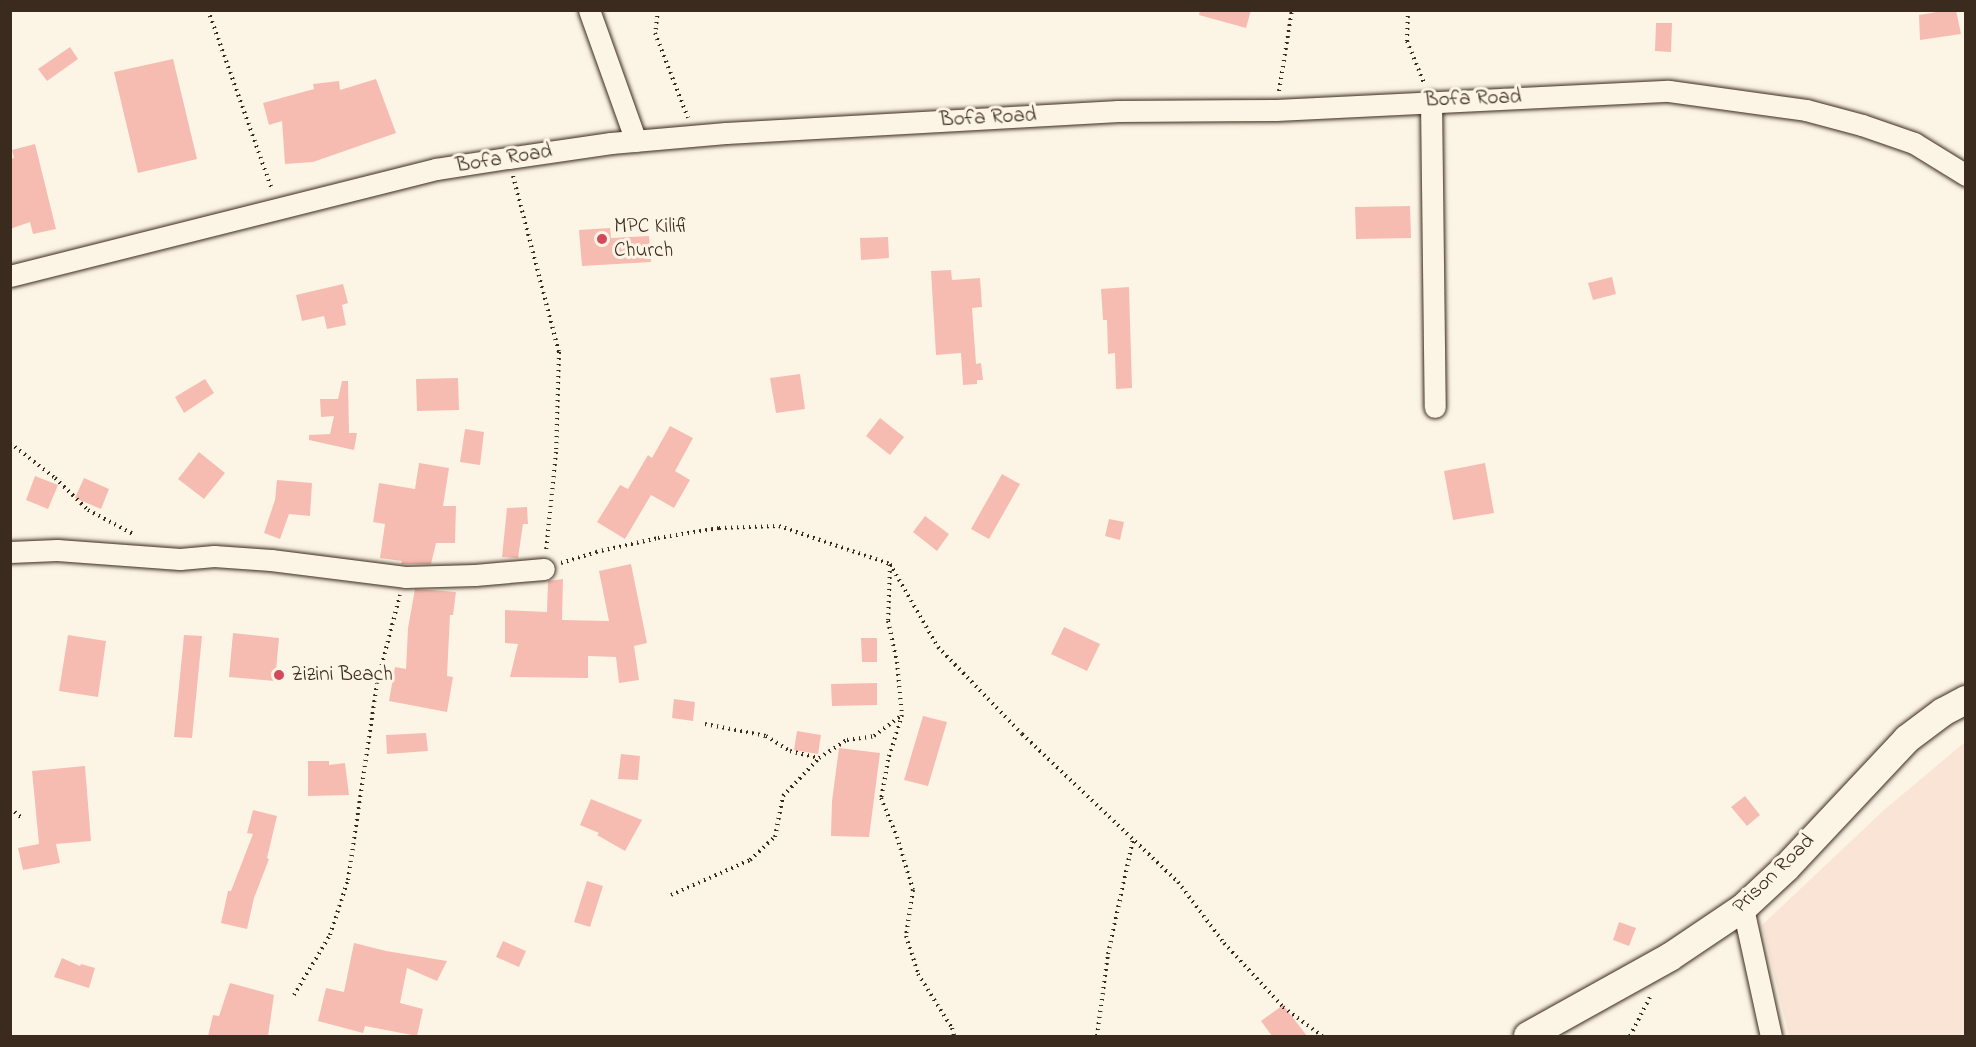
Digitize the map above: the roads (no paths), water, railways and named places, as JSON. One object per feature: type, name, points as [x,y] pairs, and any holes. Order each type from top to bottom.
[{"type":"street","points":[[589,10],[636,141]]},
{"type":"street","name":"Bofa Road","points":[[10,276],[436,169],[508,158],[636,141],[695,136],[1118,111],[1276,110],[1669,91],[1806,110],[1914,143],[1965,175]]},
{"type":"street","points":[[1431,101],[1435,407]]},
{"type":"street","points":[[10,552],[57,550],[180,559],[214,556],[330,566],[405,577],[475,575],[544,568]]},
{"type":"street","name":"Prison Road","points":[[1528,1036],[1670,957],[1743,908],[1786,868],[1907,739],[1943,712],[1965,700]]},
{"type":"street","points":[[1743,908],[1771,1036]]},
{"type":"place","name":"MPC Kilifi Church","points":[[602,239]]},
{"type":"place","name":"Zizini Beach","points":[[279,675]]}]
